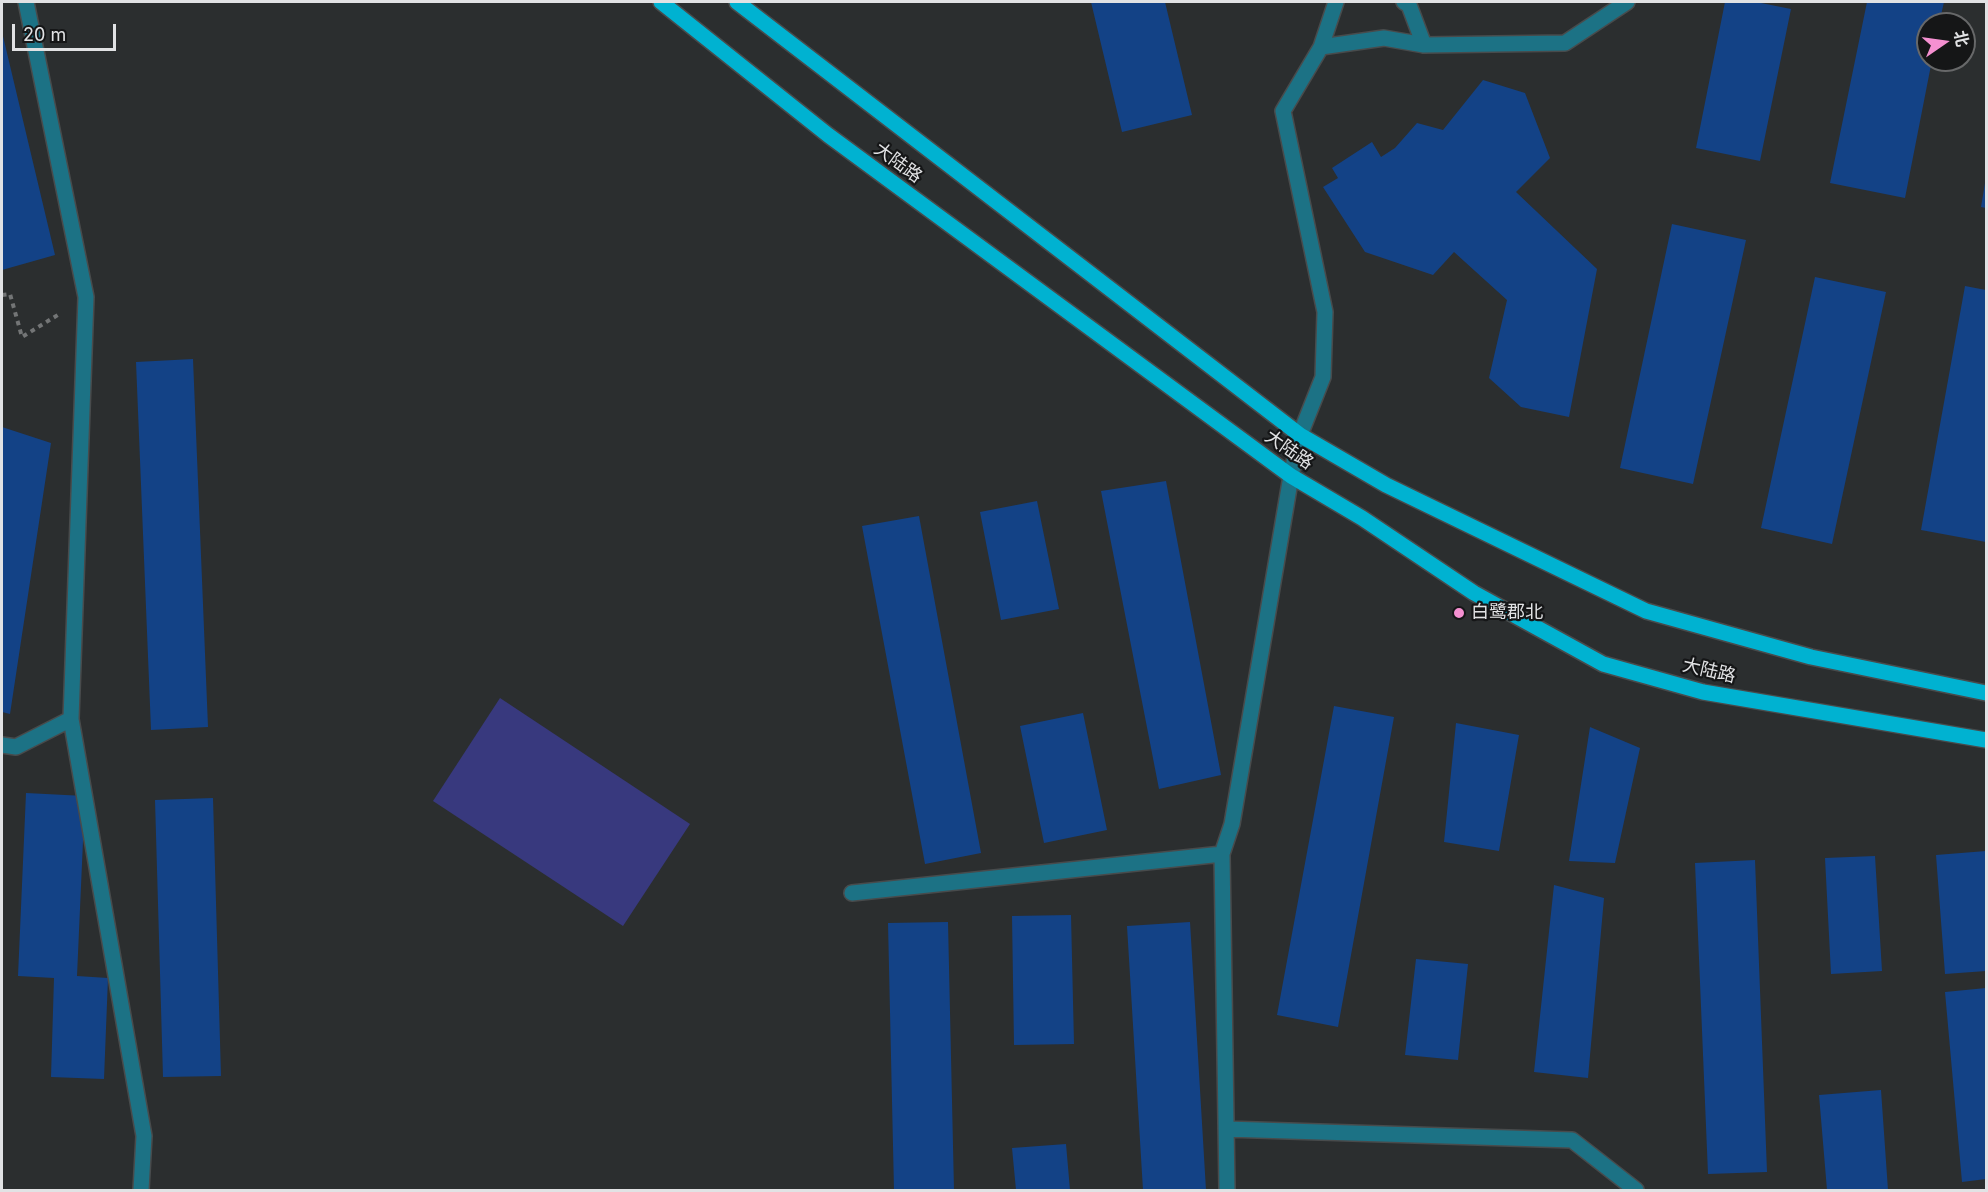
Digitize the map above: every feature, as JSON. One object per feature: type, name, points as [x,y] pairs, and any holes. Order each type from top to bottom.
[{"type":"main road","name":"大陆路","points":[[661,2],[828,135],[1291,476],[1362,518],[1474,593],[1603,664],[1703,692],[1986,740]]},
{"type":"main road","name":"大陆路","points":[[737,2],[1300,435],[1386,485],[1646,611],[1811,657],[1986,693]]},
{"type":"street","points":[[26,2],[86,297],[71,719],[144,1136],[141,1191]]},
{"type":"street","points":[[1227,1191],[1222,854],[1232,825],[1291,476],[1300,435],[1323,376],[1325,312],[1283,111],[1321,46],[1336,2]]},
{"type":"street","points":[[1404,2],[1409,5],[1424,45]]},
{"type":"street","points":[[1321,46],[1384,38],[1424,45],[1565,43],[1626,2]]},
{"type":"street","points":[[2,745],[16,747],[71,719]]},
{"type":"street","points":[[852,893],[1222,854]]},
{"type":"street","points":[[1226,1129],[1572,1140],[1636,1191]]},
{"type":"path","points":[[2,295],[10,294],[22,337],[86,297]]},
{"type":"shaded area","points":[[500,698],[690,824],[623,926],[433,801]]},
{"type":"building","points":[[1091,2],[1165,2],[1192,115],[1122,132]]},
{"type":"building","points":[[1725,2],[1756,2],[1791,9],[1760,161],[1696,148]]},
{"type":"building","points":[[1867,2],[1944,2],[1942,12],[1916,12],[1916,72],[1930,72],[1905,198],[1830,183]]},
{"type":"building","points":[[2,32],[55,255],[2,270]]},
{"type":"building","points":[[1483,80],[1525,93],[1550,158],[1516,192],[1597,269],[1569,417],[1521,407],[1489,378],[1507,300],[1454,252],[1433,275],[1365,252],[1323,187],[1338,178],[1332,168],[1372,142],[1381,157],[1395,148],[1417,123],[1443,130]]},
{"type":"building","points":[[1986,183],[1986,208],[1981,207]]},
{"type":"building","points":[[1672,224],[1746,240],[1693,484],[1620,468]]},
{"type":"building","points":[[1815,277],[1886,292],[1832,544],[1761,528]]},
{"type":"building","points":[[1965,286],[1986,290],[1986,542],[1921,530]]},
{"type":"building","points":[[193,359],[208,727],[151,730],[136,362]]},
{"type":"building","points":[[2,427],[51,443],[10,714],[2,712]]},
{"type":"building","points":[[1166,481],[1221,775],[1159,789],[1101,491]]},
{"type":"building","points":[[1037,501],[1059,609],[1001,620],[980,512]]},
{"type":"building","points":[[919,516],[981,853],[925,864],[862,526]]},
{"type":"building","points":[[1334,706],[1394,717],[1338,1027],[1277,1015]]},
{"type":"building","points":[[1083,713],[1107,830],[1044,843],[1020,726]]},
{"type":"building","points":[[1456,723],[1519,735],[1499,851],[1444,842]]},
{"type":"building","points":[[1590,727],[1640,748],[1615,863],[1569,861]]},
{"type":"building","points":[[26,793],[85,796],[77,976],[108,978],[104,1079],[51,1077],[54,978],[18,976]]},
{"type":"building","points":[[213,798],[221,1076],[163,1077],[155,800]]},
{"type":"building","points":[[1986,851],[1986,971],[1945,974],[1936,855]]},
{"type":"building","points":[[1875,856],[1882,971],[1831,974],[1825,858]]},
{"type":"building","points":[[1755,860],[1767,1172],[1708,1174],[1695,863]]},
{"type":"building","points":[[1554,885],[1604,898],[1588,1078],[1534,1072]]},
{"type":"building","points":[[1071,915],[1074,1044],[1014,1045],[1012,916]]},
{"type":"building","points":[[948,922],[954,1190],[894,1190],[888,923]]},
{"type":"building","points":[[1190,922],[1206,1190],[1143,1190],[1127,926]]},
{"type":"building","points":[[1416,959],[1468,964],[1458,1060],[1405,1055]]},
{"type":"building","points":[[1986,988],[1986,1179],[1962,1182],[1945,992]]},
{"type":"building","points":[[1881,1090],[1888,1190],[1827,1190],[1819,1095]]},
{"type":"building","points":[[1066,1144],[1070,1190],[1016,1190],[1012,1148]]},
{"type":"place","name":"白鹭郡北","points":[[1459,613]]}]
